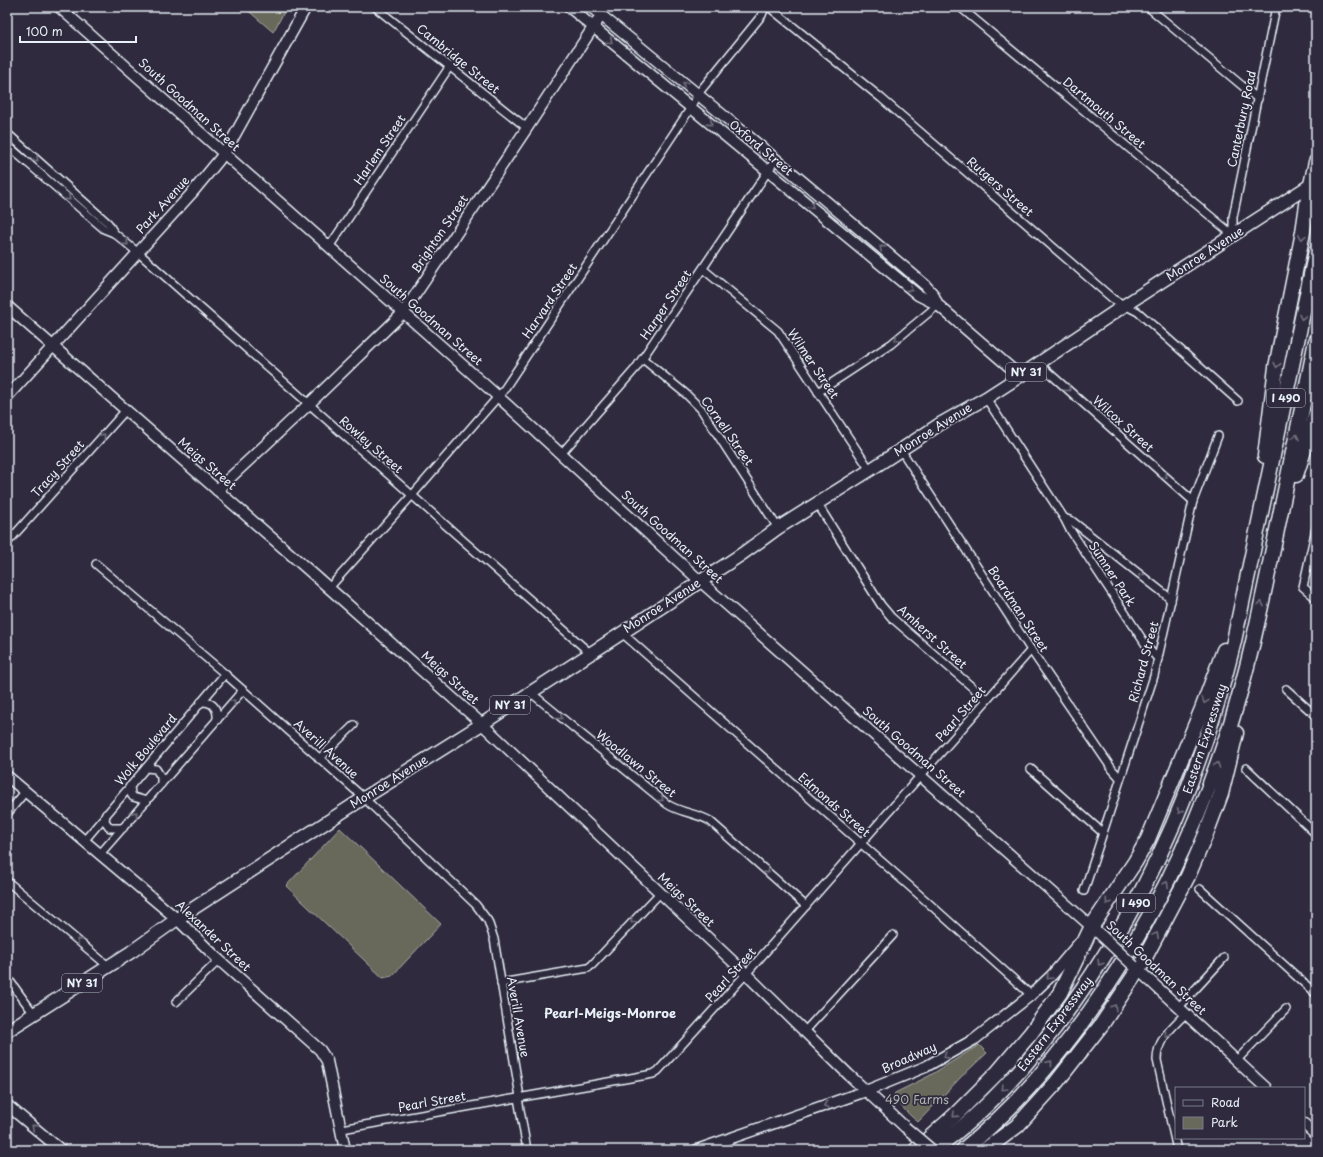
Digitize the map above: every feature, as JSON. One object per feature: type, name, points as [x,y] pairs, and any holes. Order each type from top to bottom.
[{"type":"highway","points":[[1255,544],[1274,380],[1302,240],[1307,205],[1314,183],[1316,162]]},
{"type":"highway","name":"Eastern Expressway","points":[[932,1150],[983,1109],[1003,1089],[1032,1057],[1057,1025],[1121,930],[1160,855],[1183,803],[1198,764],[1222,690],[1244,600],[1316,251]]},
{"type":"highway","name":"Eastern Expressway","points":[[963,1150],[984,1133],[1014,1104],[1052,1062],[1094,1004],[1140,932],[1179,857],[1207,791],[1231,724],[1253,642],[1316,341]]},
{"type":"highway","points":[[1274,544],[1316,414]]},
{"type":"highway","points":[[916,1150],[968,1102],[1011,1057],[1037,1025],[1063,988],[1097,931],[1148,839],[1202,709],[1244,600]]},
{"type":"highway","points":[[985,1150],[1017,1126],[1052,1088],[1102,1024],[1136,968],[1188,876],[1221,794],[1232,751],[1253,642]]},
{"type":"main road","name":"Monroe Avenue","points":[[7,1031],[108,966],[177,919],[622,633],[778,528],[940,424],[986,398],[1125,305],[1314,183]]},
{"type":"street","name":"South Goodman Street","points":[[59,7],[562,454],[700,581],[1097,931],[1265,1087]]},
{"type":"street","name":"Park Avenue","points":[[7,397],[138,253],[224,154],[306,7]]},
{"type":"street","name":"Cambridge Street","points":[[375,7],[527,128]]},
{"type":"street","name":"Oxford Street","points":[[569,7],[918,295],[938,305],[1020,376]]},
{"type":"street","name":"Oxford Street","points":[[591,7],[776,159],[925,285],[938,305]]},
{"type":"street","name":"Harvard Street","points":[[329,588],[498,397],[698,95],[762,15],[765,7]]},
{"type":"street","name":"Rutgers Street","points":[[769,7],[881,98],[1113,299],[1138,312],[1238,400]]},
{"type":"street","name":"Dartmouth Street","points":[[960,7],[1233,235]]},
{"type":"street","points":[[1148,7],[1258,99]]},
{"type":"street","name":"Canterbury Road","points":[[1233,235],[1233,217],[1276,7]]},
{"type":"street","name":"Brighton Street","points":[[217,490],[403,313],[593,27],[602,16]]},
{"type":"street","name":"Harlem Street","points":[[329,247],[450,66]]},
{"type":"street","points":[[7,133],[108,223],[114,233]]},
{"type":"street","points":[[7,145],[104,229],[114,233]]},
{"type":"street","name":"Harper Street","points":[[562,454],[643,359],[776,159]]},
{"type":"street","name":"Rowley Street","points":[[114,233],[590,653]]},
{"type":"street","name":"Wilmer Street","points":[[703,269],[778,332],[870,470]]},
{"type":"street","points":[[818,392],[891,344],[938,305]]},
{"type":"street","name":"Meigs Street","points":[[7,306],[482,724],[746,974],[866,1091],[932,1150]]},
{"type":"street","name":"Cornell Street","points":[[643,359],[686,394],[701,409],[778,528]]},
{"type":"street","name":"Wilcox Street","points":[[1038,363],[1193,501]]},
{"type":"street","name":"Sumner Park","points":[[986,398],[1144,642],[1158,659]]},
{"type":"street","name":"Tracy Street","points":[[7,544],[126,410]]},
{"type":"street","name":"Richard Street","points":[[1084,891],[1154,676],[1193,501],[1218,436]]},
{"type":"street","name":"Boardman Street","points":[[901,450],[1031,650],[1112,769],[1120,778]]},
{"type":"street","name":"Amherst Street","points":[[817,504],[881,605],[892,618],[986,700]]},
{"type":"street","name":"Sumner Park","points":[[1064,518],[1072,521],[1166,595],[1171,601]]},
{"type":"street","points":[[1316,528],[1304,587],[1316,598]]},
{"type":"street","name":"Averill Avenue","points":[[96,564],[225,674],[364,798],[476,906],[488,921],[494,939],[527,1150]]},
{"type":"street","name":"Edmonds Street","points":[[622,633],[1031,995]]},
{"type":"street","name":"Pearl Street","points":[[342,1129],[653,1074],[658,1071],[746,974],[1031,650]]},
{"type":"street","name":"Wolk Boulevard","points":[[84,841],[225,674]]},
{"type":"street","points":[[1286,689],[1316,716]]},
{"type":"street","points":[[100,854],[243,690]]},
{"type":"street","name":"Woodlawn Street","points":[[530,692],[667,804],[676,809],[702,816],[710,822],[806,906]]},
{"type":"street","points":[[201,702],[209,702],[213,705],[217,714],[217,720]]},
{"type":"street","points":[[320,759],[354,725]]},
{"type":"street","points":[[146,768],[156,769],[161,777],[161,784]]},
{"type":"street","points":[[1246,768],[1316,834]]},
{"type":"street","points":[[1031,769],[1103,833]]},
{"type":"street","name":"Alexander Street","points":[[7,776],[177,919],[324,1055],[327,1061],[342,1129],[345,1150]]},
{"type":"street","points":[[130,786],[133,797],[136,799],[147,800]]},
{"type":"street","points":[[7,814],[25,792]]},
{"type":"street","points":[[106,814],[106,821],[110,828],[123,828]]},
{"type":"street","points":[[7,881],[108,966]]},
{"type":"street","points":[[1200,889],[1316,994]]},
{"type":"street","points":[[501,983],[588,968],[660,893]]},
{"type":"street","name":"Broadway","points":[[697,1150],[866,1091],[926,1067],[975,1039],[1031,995],[1066,958],[1097,931]]},
{"type":"street","points":[[805,1031],[893,935]]},
{"type":"street","points":[[1177,1150],[1157,1060],[1157,1053],[1161,1041],[1182,1011],[1224,958]]},
{"type":"street","points":[[176,1002],[220,960]]},
{"type":"street","points":[[7,978],[34,1014]]},
{"type":"street","points":[[1236,1061],[1286,1009]]},
{"type":"street","points":[[7,1105],[61,1150]]},
{"type":"street","points":[[1305,1125],[1316,1135]]},
{"type":"green space","points":[[244,7],[287,7],[273,32]]},
{"type":"green space","points":[[340,828],[441,924],[392,976],[383,978],[286,886]]},
{"type":"green space","name":"490 Farms","points":[[979,1045],[987,1053],[962,1076],[918,1122],[899,1103],[894,1095],[895,1093],[929,1076]]},
{"type":"district","name":"Pearl-Meigs-Monroe","points":[[610,1013]]}]
